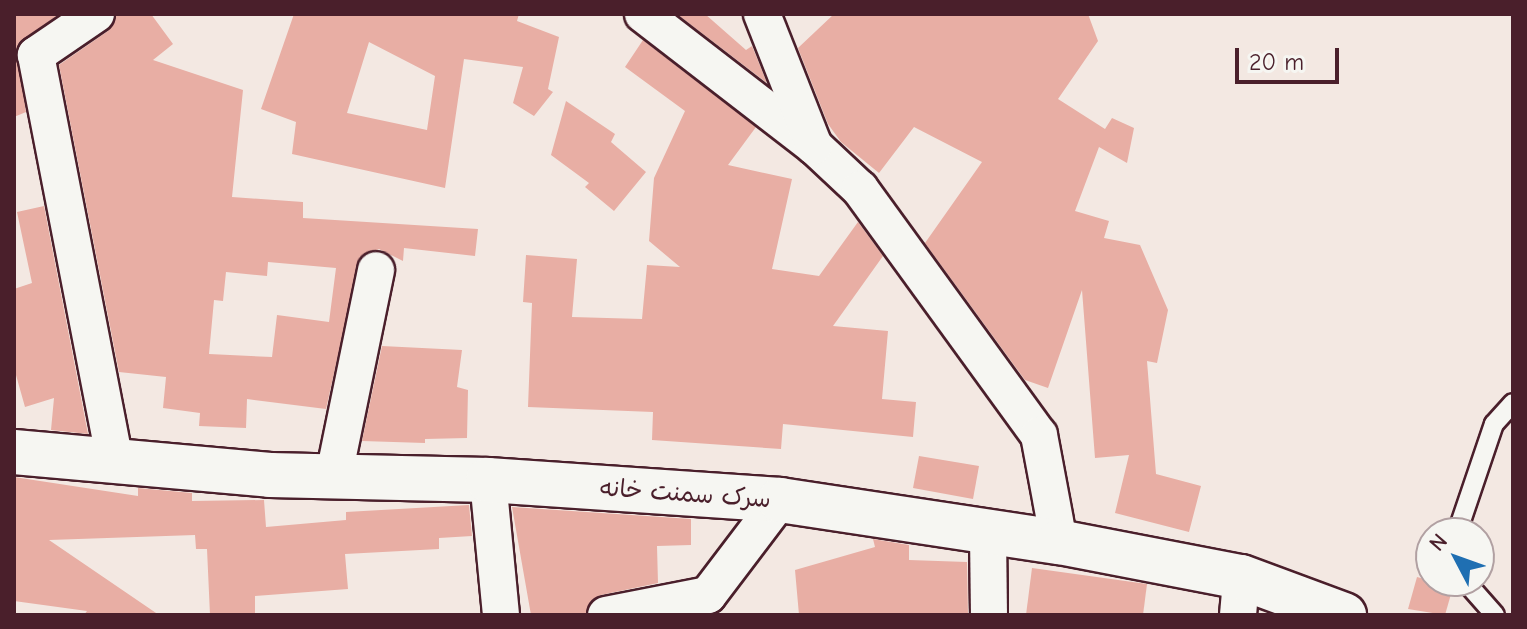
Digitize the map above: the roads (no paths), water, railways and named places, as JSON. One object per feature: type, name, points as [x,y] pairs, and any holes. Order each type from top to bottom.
[{"type":"street","points":[[96,14],[36,55],[115,461]]},
{"type":"street","points":[[643,14],[814,146],[860,189],[1039,435],[1059,542]]},
{"type":"street","points":[[762,14],[814,146]]},
{"type":"street","points":[[334,475],[376,270]]},
{"type":"street","name":"سرک سمنت خانه","points":[[14,452],[270,475],[488,480],[780,500],[988,534],[1059,542],[1239,596],[1344,615]]},
{"type":"street","points":[[488,480],[501,615]]},
{"type":"street","points":[[606,615],[708,605],[780,500]]},
{"type":"street","points":[[988,534],[989,615]]},
{"type":"lane","points":[[1462,517],[1494,424],[1513,403]]},
{"type":"lane","points":[[1479,597],[1495,615]]}]
